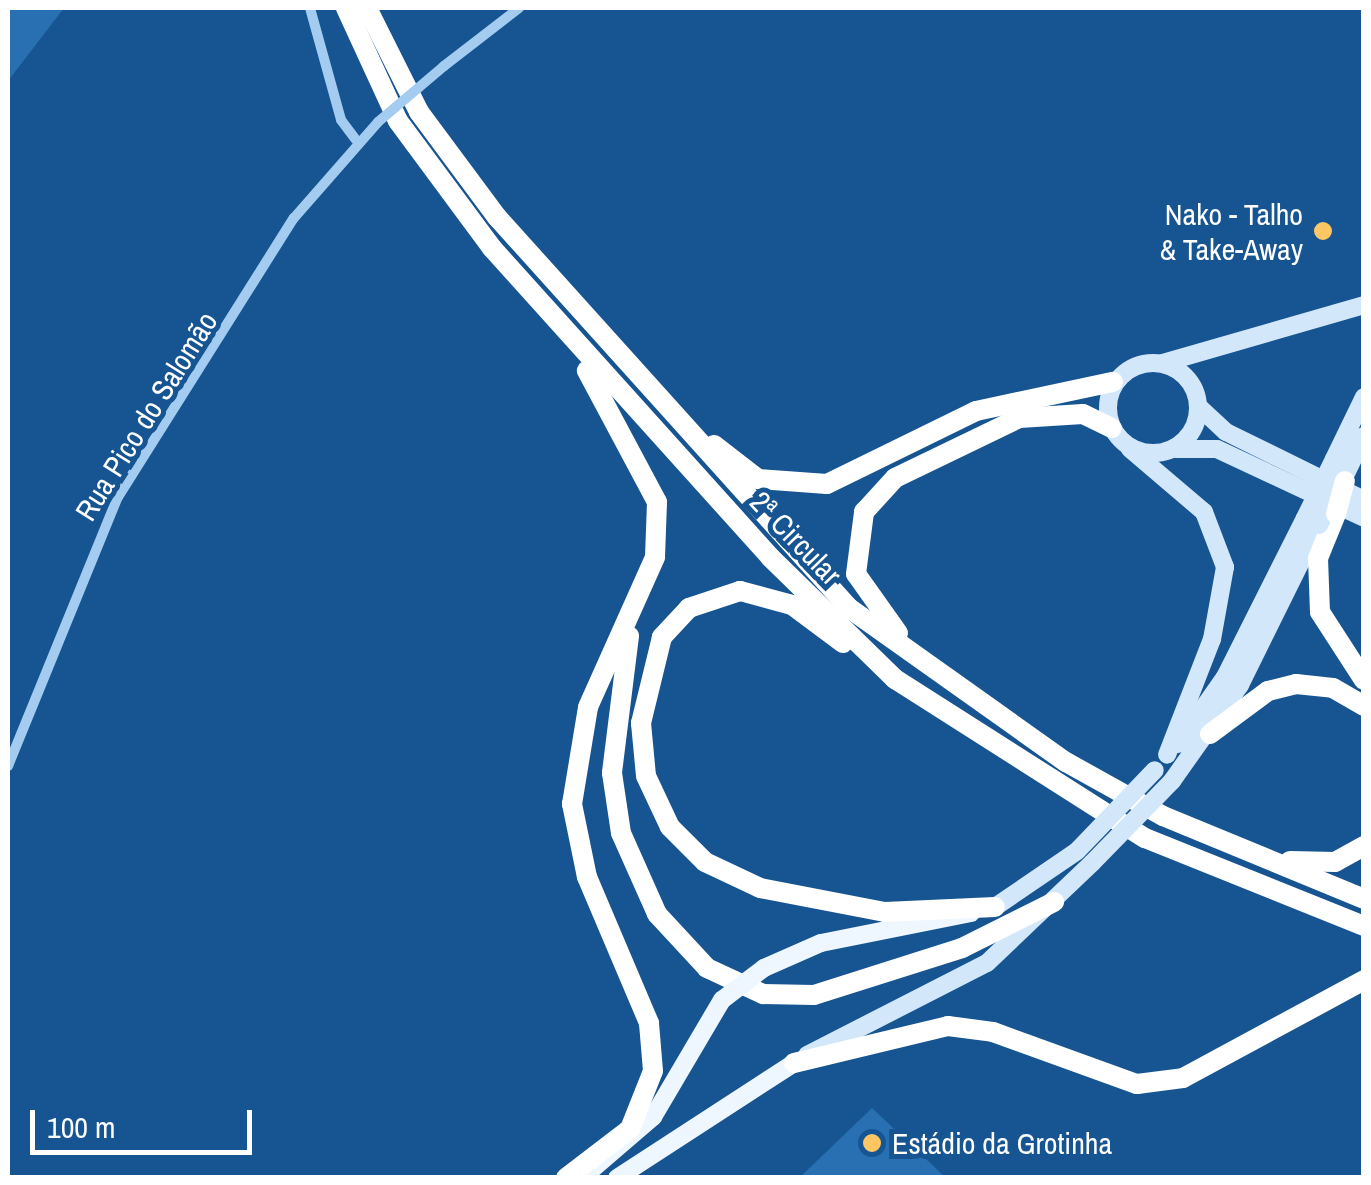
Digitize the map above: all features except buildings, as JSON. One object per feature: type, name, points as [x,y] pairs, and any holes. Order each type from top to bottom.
[{"type":"highway","name":"2ª Circular","points":[[346,8],[398,121],[518,276],[770,557],[894,679],[1146,838],[1364,926]]},
{"type":"highway","name":"2ª Circular","points":[[367,8],[445,150],[782,542],[849,608],[963,694],[1066,762],[1234,848],[1364,899]]},
{"type":"highway","points":[[518,276],[606,398],[654,492],[655,558],[588,707],[572,804],[587,877],[649,1023],[654,1070],[630,1128],[566,1178]]},
{"type":"highway","points":[[555,282],[732,464],[778,485],[827,484],[976,411],[1114,382]]},
{"type":"highway","points":[[963,694],[868,600],[856,574],[864,512],[912,466],[1019,418],[1084,414],[1112,428]]},
{"type":"highway","points":[[1342,472],[1320,519],[1320,612],[1364,680]]},
{"type":"highway","points":[[894,679],[792,606],[740,591],[689,608],[662,637],[646,680],[646,776],[670,827],[705,862],[760,888],[885,912],[996,906]]},
{"type":"highway","points":[[633,614],[613,750],[620,833],[657,914],[707,968],[763,994],[814,995],[962,948],[1054,902]]},
{"type":"highway","points":[[1210,734],[1268,691],[1296,684],[1334,688],[1364,706]]},
{"type":"highway","points":[[1234,848],[1314,865],[1364,846]]},
{"type":"highway","points":[[794,1063],[948,1026],[994,1032],[1137,1084],[1183,1078],[1364,980]]},
{"type":"main road","points":[[1161,763],[1212,640],[1224,567],[1204,512],[1130,449],[1112,428],[1114,382],[1163,363],[1364,305]]},
{"type":"main road","points":[[1163,363],[1191,384],[1198,406],[1194,430],[1176,449]]},
{"type":"main road","points":[[1342,472],[1364,397]]},
{"type":"main road","points":[[1198,406],[1226,432],[1364,500]]},
{"type":"main road","points":[[582,1178],[654,1117],[722,1000],[764,968],[822,943],[996,906],[1085,857],[1172,781],[1210,734],[1342,472],[1364,436]]},
{"type":"main road","points":[[1130,449],[1217,450],[1364,518]]},
{"type":"main road","points":[[617,1178],[794,1063],[987,963],[1054,902],[1225,676],[1320,519]]},
{"type":"street","points":[[310,8],[341,120],[356,140]]},
{"type":"street","name":"Rua Pico do Salomão","points":[[8,766],[118,497],[294,218],[356,140],[519,8]]},
{"type":"shaded area","points":[[8,8],[64,8],[8,81]]},
{"type":"shaded area","name":"Estádio da Grotinha","points":[[872,1108],[945,1177],[800,1177]]},
{"type":"place","name":"Nako - Talho & Take-Away","points":[[1323,231]]},
{"type":"place","name":"Estádio da Grotinha","points":[[872,1143]]}]
